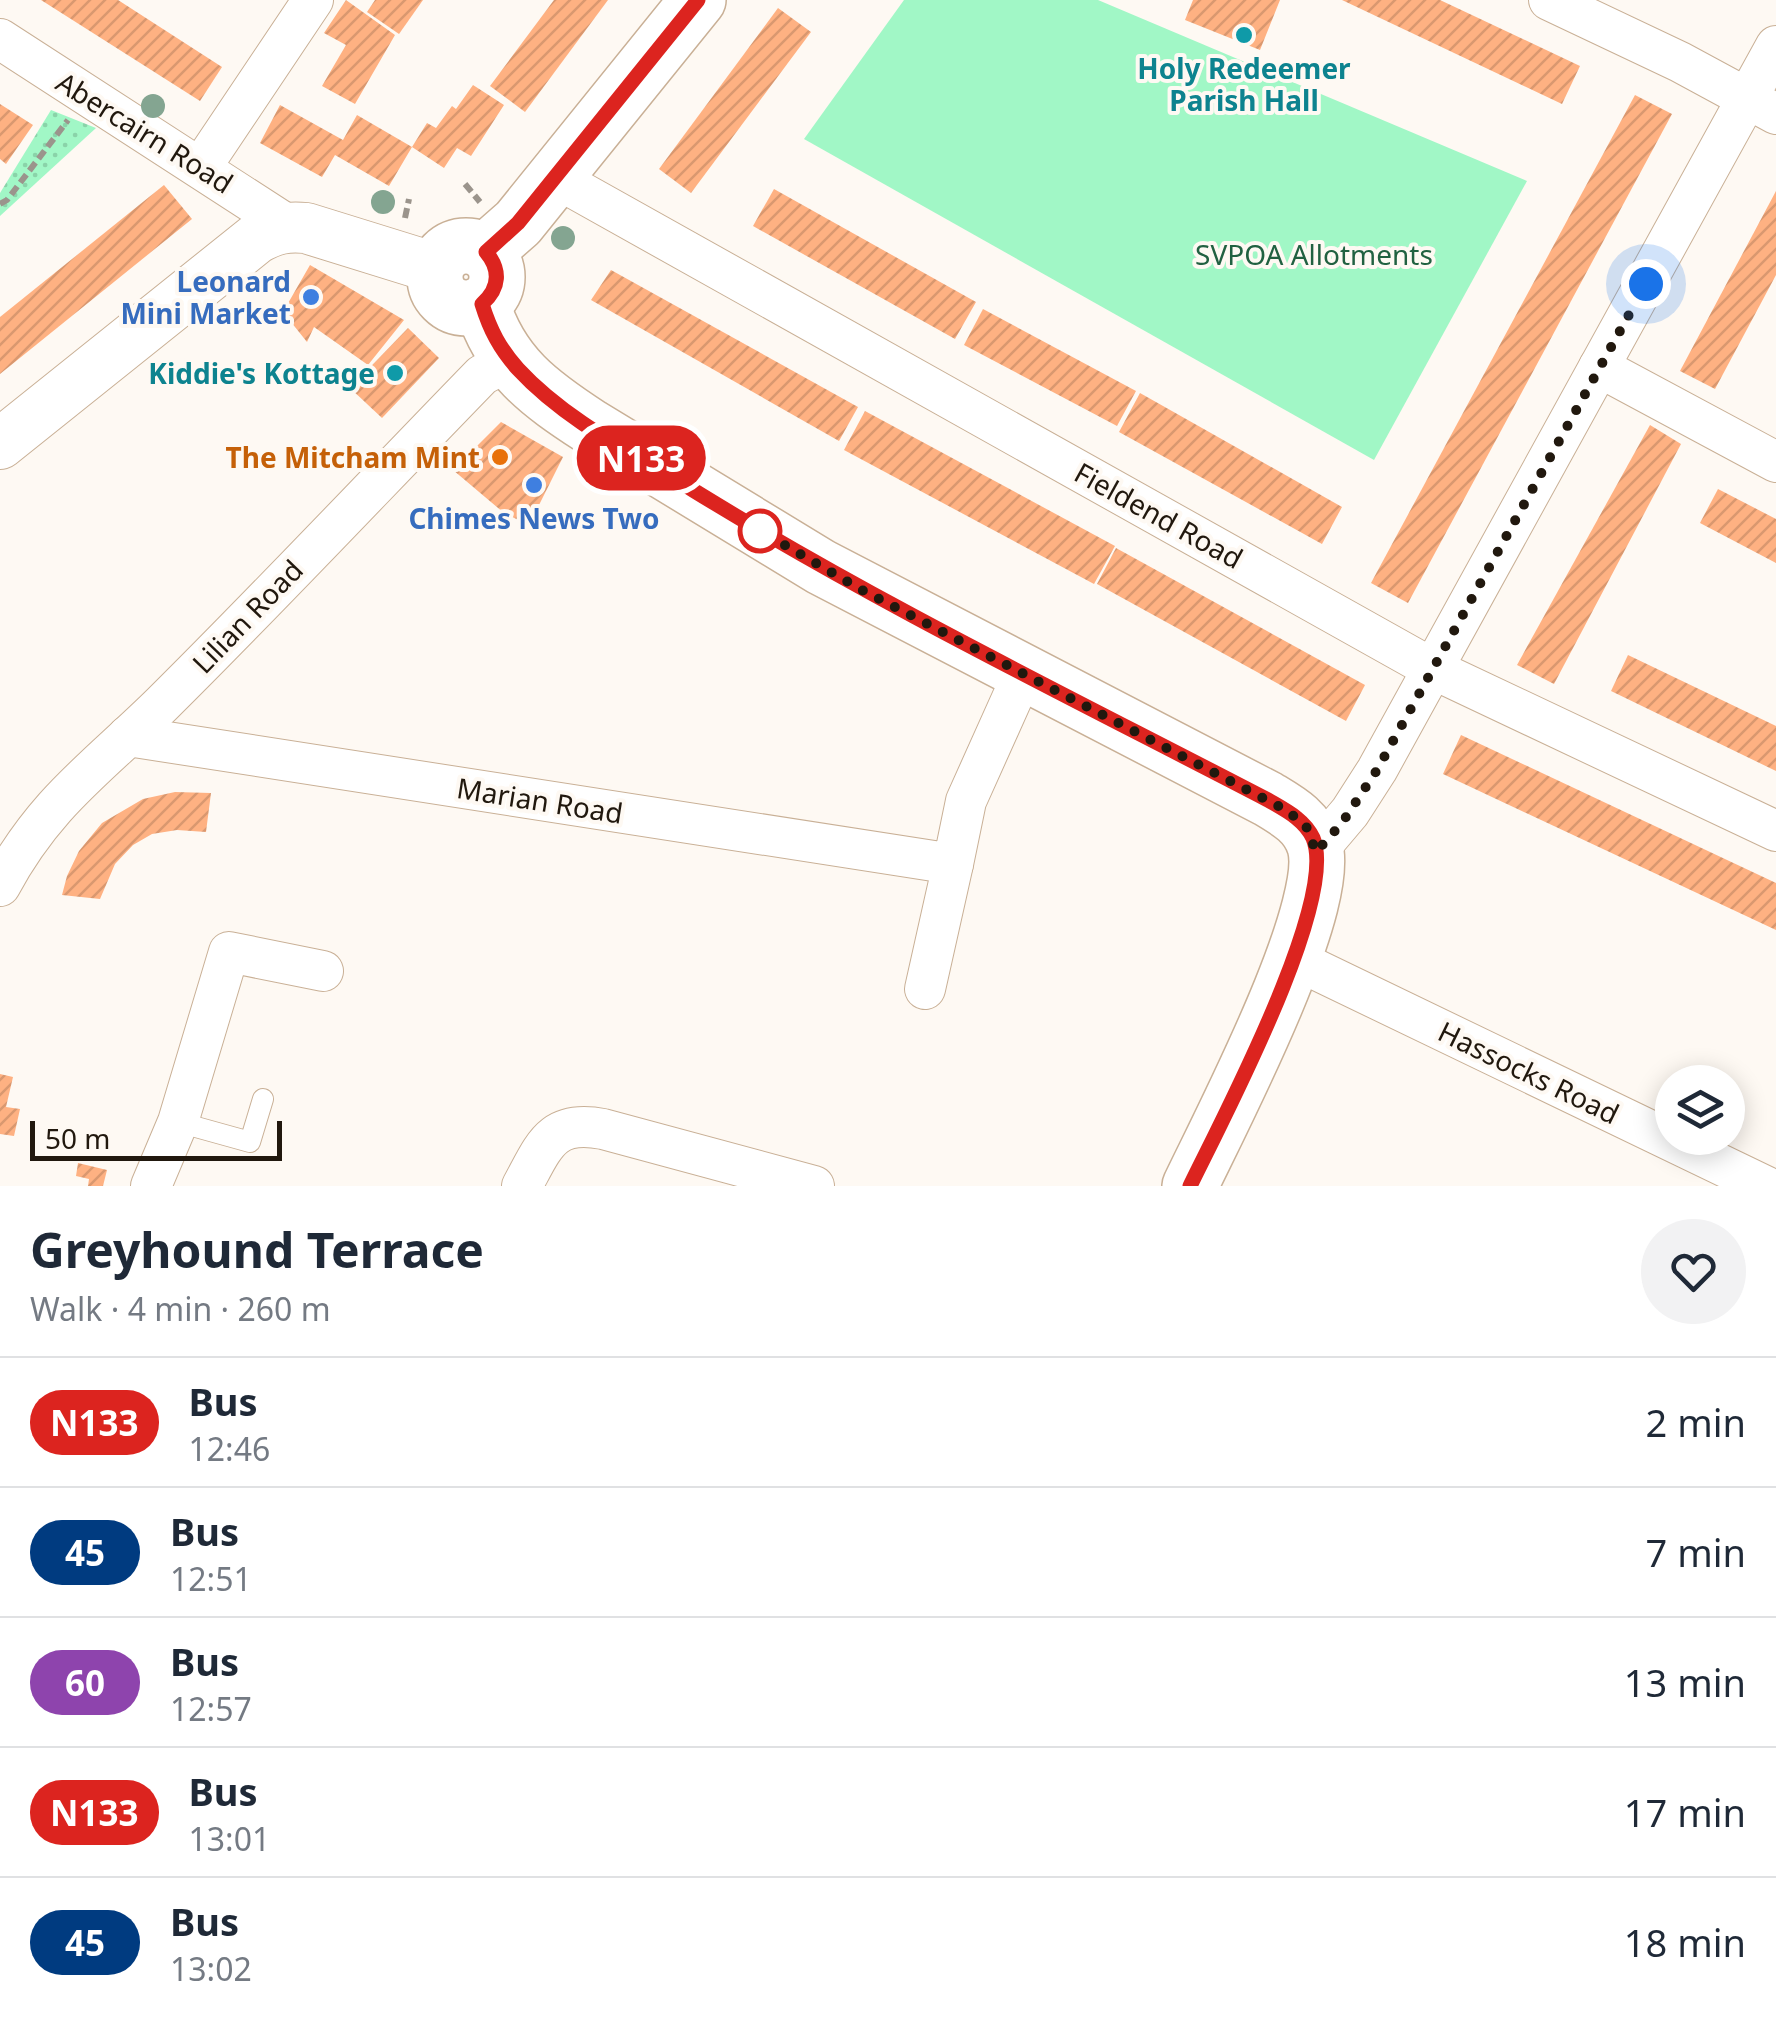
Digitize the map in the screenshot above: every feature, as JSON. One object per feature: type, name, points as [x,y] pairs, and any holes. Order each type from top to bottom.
[{"type":"main road","points":[[698,0],[514,228],[471,256],[491,334],[510,360],[562,408],[704,497],[821,567],[1286,810],[1306,826],[1316,852],[1317,877],[1292,958],[1190,1186]]},
{"type":"street","points":[[201,168],[313,0]]},
{"type":"street","points":[[1549,0],[1680,62],[1761,106]]},
{"type":"street","name":"Abercairn Road","points":[[0,39],[289,226]]},
{"type":"street","points":[[1316,852],[1359,798],[1599,367],[1761,106],[1776,46]]},
{"type":"street","name":"Fieldend Road","points":[[554,177],[1433,668],[1776,831]]},
{"type":"street","points":[[0,444],[256,239],[274,230],[289,226],[471,256]]},
{"type":"street","name":"Lilian Road","points":[[0,886],[42,818],[66,792],[128,736],[482,375],[510,360]]},
{"type":"street","points":[[1599,367],[1776,462]]},
{"type":"street","points":[[925,988],[961,817],[972,784],[1024,674]]},
{"type":"street","name":"Marian Road","points":[[128,736],[953,864]]},
{"type":"street","points":[[151,1186],[178,1122],[229,952],[323,971]]},
{"type":"street","name":"Hassocks Road","points":[[1292,958],[1765,1186]]},
{"type":"street","points":[[522,1186],[548,1140],[574,1127],[603,1130],[814,1186]]},
{"type":"lane","points":[[178,1122],[250,1142],[263,1099]]},
{"type":"path","points":[[0,204],[74,114]]},
{"type":"path","points":[[465,184],[471,256]]},
{"type":"path","points":[[405,220],[409,199]]},
{"type":"green space","name":"SVPOA Allotments","points":[[904,0],[1098,0],[1527,181],[1374,460],[804,139]]},
{"type":"green space","points":[[51,110],[96,128],[0,216],[0,193]]},
{"type":"building","points":[[41,0],[118,0],[222,67],[200,101]]},
{"type":"building","points":[[346,0],[395,35],[355,104],[322,86],[346,45],[324,33]]},
{"type":"building","points":[[375,0],[423,0],[399,34],[367,12]]},
{"type":"building","points":[[554,0],[608,0],[525,112],[490,86]]},
{"type":"building","name":"Holy Redeemer Parish Hall","points":[[1193,0],[1280,0],[1260,50],[1185,20]]},
{"type":"building","points":[[1342,0],[1440,0],[1580,66],[1562,104]]},
{"type":"building","points":[[778,8],[811,32],[691,193],[659,169]]},
{"type":"building","points":[[473,85],[504,105],[471,156],[457,148],[444,168],[412,147],[427,123],[436,128]]},
{"type":"building","points":[[1635,95],[1672,114],[1408,603],[1371,583]]},
{"type":"building","points":[[0,104],[33,125],[6,164],[0,159]]},
{"type":"building","points":[[280,105],[343,140],[357,115],[412,147],[389,186],[335,155],[322,177],[260,143]]},
{"type":"building","points":[[164,185],[192,219],[0,374],[0,317]]},
{"type":"building","points":[[774,189],[976,302],[955,339],[753,226]]},
{"type":"building","points":[[1776,191],[1776,275],[1715,389],[1680,371]]},
{"type":"building","points":[[310,265],[404,320],[368,365],[314,327],[307,342],[283,312]]},
{"type":"building","points":[[611,270],[858,407],[839,441],[591,300]]},
{"type":"building","points":[[983,309],[1136,391],[1117,426],[964,345]]},
{"type":"building","name":"Kiddie's Kottage","points":[[408,328],[439,358],[382,418],[350,388]]},
{"type":"building","points":[[1140,393],[1342,507],[1322,544],[1119,432]]},
{"type":"building","points":[[865,411],[1115,546],[1094,584],[844,450]]},
{"type":"building","name":"The Mitcham Mint","points":[[501,422],[563,457],[529,525],[504,513],[453,470]]},
{"type":"building","points":[[1650,425],[1681,444],[1554,684],[1517,665]]},
{"type":"building","points":[[1718,489],[1776,519],[1776,563],[1700,523]]},
{"type":"building","points":[[1116,548],[1365,685],[1346,721],[1097,584]]},
{"type":"building","points":[[1628,655],[1776,726],[1776,771],[1611,691]]},
{"type":"building","points":[[1461,735],[1776,883],[1776,930],[1443,774]]},
{"type":"building","points":[[175,792],[211,793],[206,832],[177,830],[152,834],[133,845],[115,864],[100,899],[62,895],[79,851],[102,823],[143,799]]},
{"type":"building","points":[[0,1074],[13,1077],[6,1107],[20,1109],[14,1136],[0,1134]]},
{"type":"building","points":[[78,1163],[107,1170],[103,1186],[88,1186],[89,1179],[76,1176]]},
{"type":"bus line","name":"N133","points":[[698,0],[518,223],[486,252],[497,273],[497,285],[482,304],[491,334],[520,371],[562,408],[738,518],[862,590],[1268,800],[1306,826],[1314,840],[1318,868],[1303,928],[1256,1047],[1190,1186]]},
{"type":"place","name":"Holy Redeemer Parish Hall","points":[[1244,35]]},
{"type":"place","name":"Leonard Mini Market","points":[[311,297]]},
{"type":"place","name":"Kiddie's Kottage","points":[[395,373]]},
{"type":"place","name":"The Mitcham Mint","points":[[500,457]]},
{"type":"place","name":"Chimes News Two","points":[[534,485]]},
{"type":"route","points":[[760,531],[757,529],[862,590],[1286,810],[1306,826],[1316,852],[1342,823],[1377,770],[1646,284]]}]
